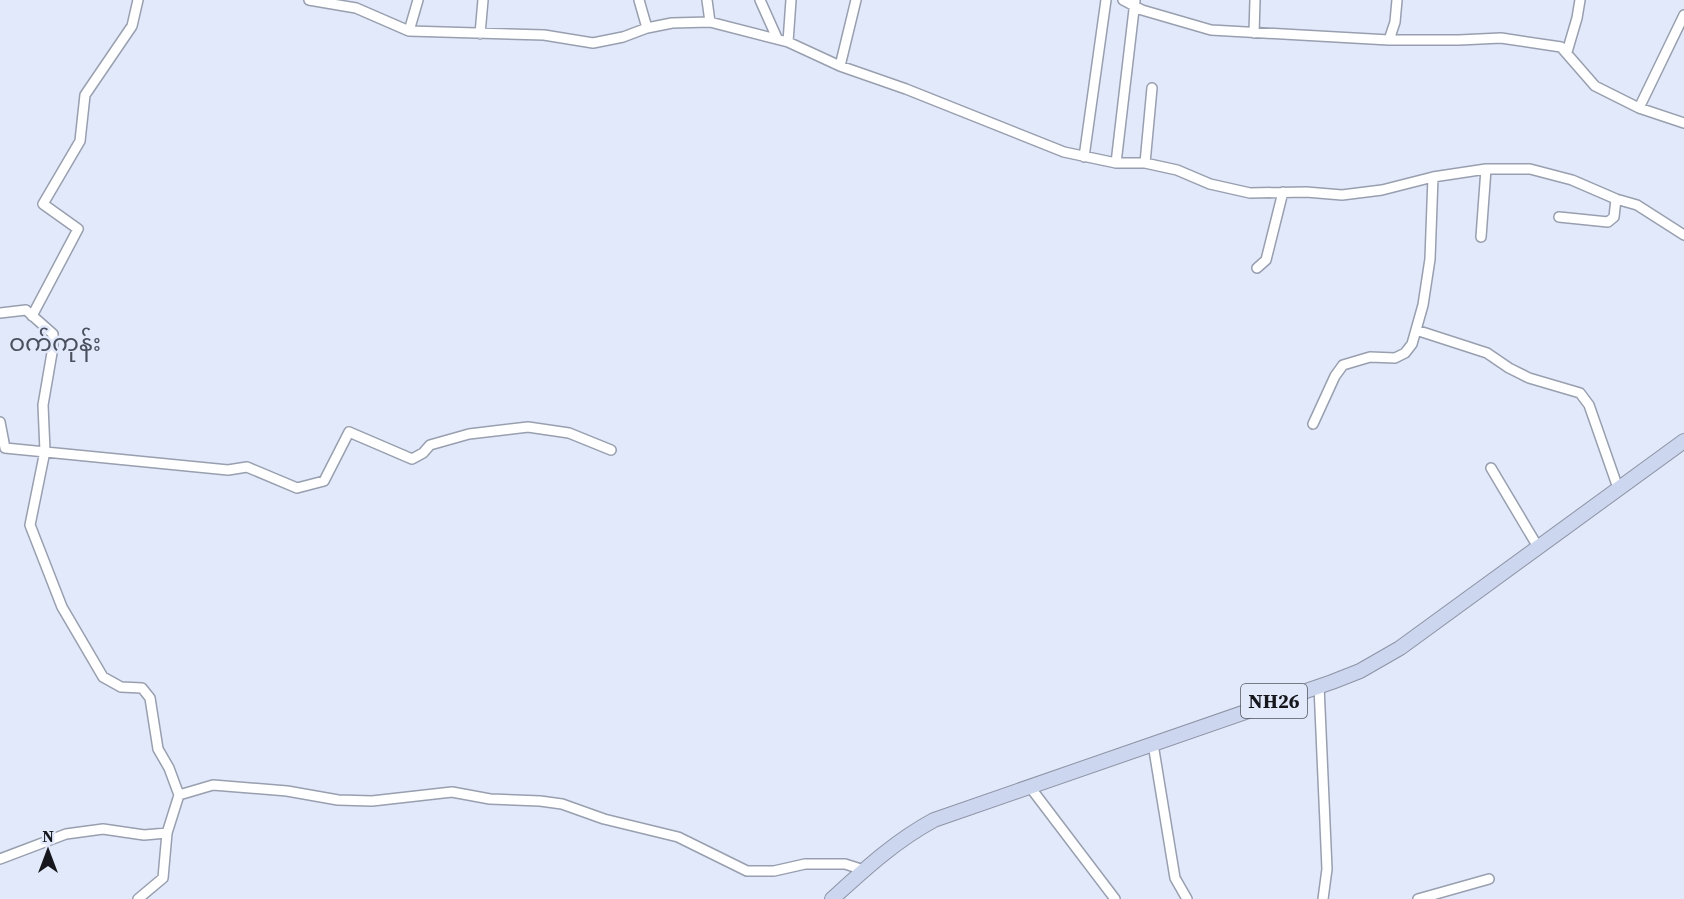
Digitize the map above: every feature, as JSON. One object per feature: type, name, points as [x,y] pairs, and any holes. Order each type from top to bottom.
[{"type":"highway","name":"NH26","points":[[832,899],[902,839],[934,820],[1319,686],[1360,671],[1387,657],[1684,441]]},
{"type":"street","points":[[32,315],[78,229],[43,204],[80,141],[85,95],[132,26],[138,0]]},
{"type":"street","points":[[309,0],[356,8],[409,32],[544,35],[593,43],[672,23],[710,22],[777,38],[840,66],[906,88],[1064,152],[1084,157],[1177,170],[1210,184],[1250,193],[1306,192],[1342,195],[1382,190],[1432,177],[1486,169],[1530,169],[1572,180],[1638,205],[1684,235]]},
{"type":"street","points":[[409,32],[418,0]]},
{"type":"street","points":[[480,34],[483,0]]},
{"type":"street","points":[[639,0],[647,28]]},
{"type":"street","points":[[707,0],[710,22]]},
{"type":"street","points":[[760,0],[777,38]]},
{"type":"street","points":[[788,42],[791,0]]},
{"type":"street","points":[[840,66],[856,0]]},
{"type":"street","points":[[1084,157],[1106,0]]},
{"type":"street","points":[[1123,0],[1211,30],[1389,40],[1501,38],[1561,47],[1595,86],[1639,108],[1684,123]]},
{"type":"street","points":[[1254,33],[1255,0]]},
{"type":"street","points":[[1389,40],[1395,22],[1397,0]]},
{"type":"street","points":[[1567,52],[1580,0]]},
{"type":"street","points":[[1116,163],[1134,3]]},
{"type":"street","points":[[1639,108],[1684,15]]},
{"type":"street","points":[[1673,40],[1684,43]]},
{"type":"street","points":[[1145,164],[1152,88]]},
{"type":"street","points":[[1481,237],[1486,169]]},
{"type":"street","points":[[1313,424],[1335,376],[1343,365],[1371,357],[1395,358],[1405,353],[1412,344],[1423,305],[1430,259],[1432,177]]},
{"type":"street","points":[[1257,268],[1266,260],[1283,192]]},
{"type":"street","points":[[1559,217],[1608,222],[1614,218],[1616,198]]},
{"type":"street","points":[[0,313],[26,310],[53,333],[53,347],[43,405],[45,451],[30,525],[36,542],[62,607],[103,677],[121,687],[142,688],[150,698],[158,749],[169,768],[179,795],[167,833],[164,878],[138,899]]},
{"type":"street","points":[[1416,330],[1487,353],[1528,378],[1580,393],[1589,405],[1618,488]]},
{"type":"street","points":[[0,422],[5,448],[228,470],[247,467],[297,488],[324,481],[349,432],[411,459],[423,453],[430,446],[469,434],[528,427],[569,433],[612,450]]},
{"type":"street","points":[[1491,468],[1538,547]]},
{"type":"street","points":[[1319,686],[1327,869],[1323,899]]},
{"type":"street","points":[[1154,744],[1174,878],[1187,899]]},
{"type":"street","points":[[179,795],[213,785],[287,791],[338,800],[372,801],[452,792],[490,800],[540,801],[562,804],[604,819],[678,837],[747,871],[774,871],[805,864],[845,864],[864,870]]},
{"type":"street","points":[[1030,787],[1114,899]]},
{"type":"street","points":[[0,859],[66,834],[103,829],[144,835],[167,833]]},
{"type":"street","points":[[1418,899],[1489,879]]},
{"type":"district","name":"ဝက်ကုန်း","points":[[55,342]]}]
